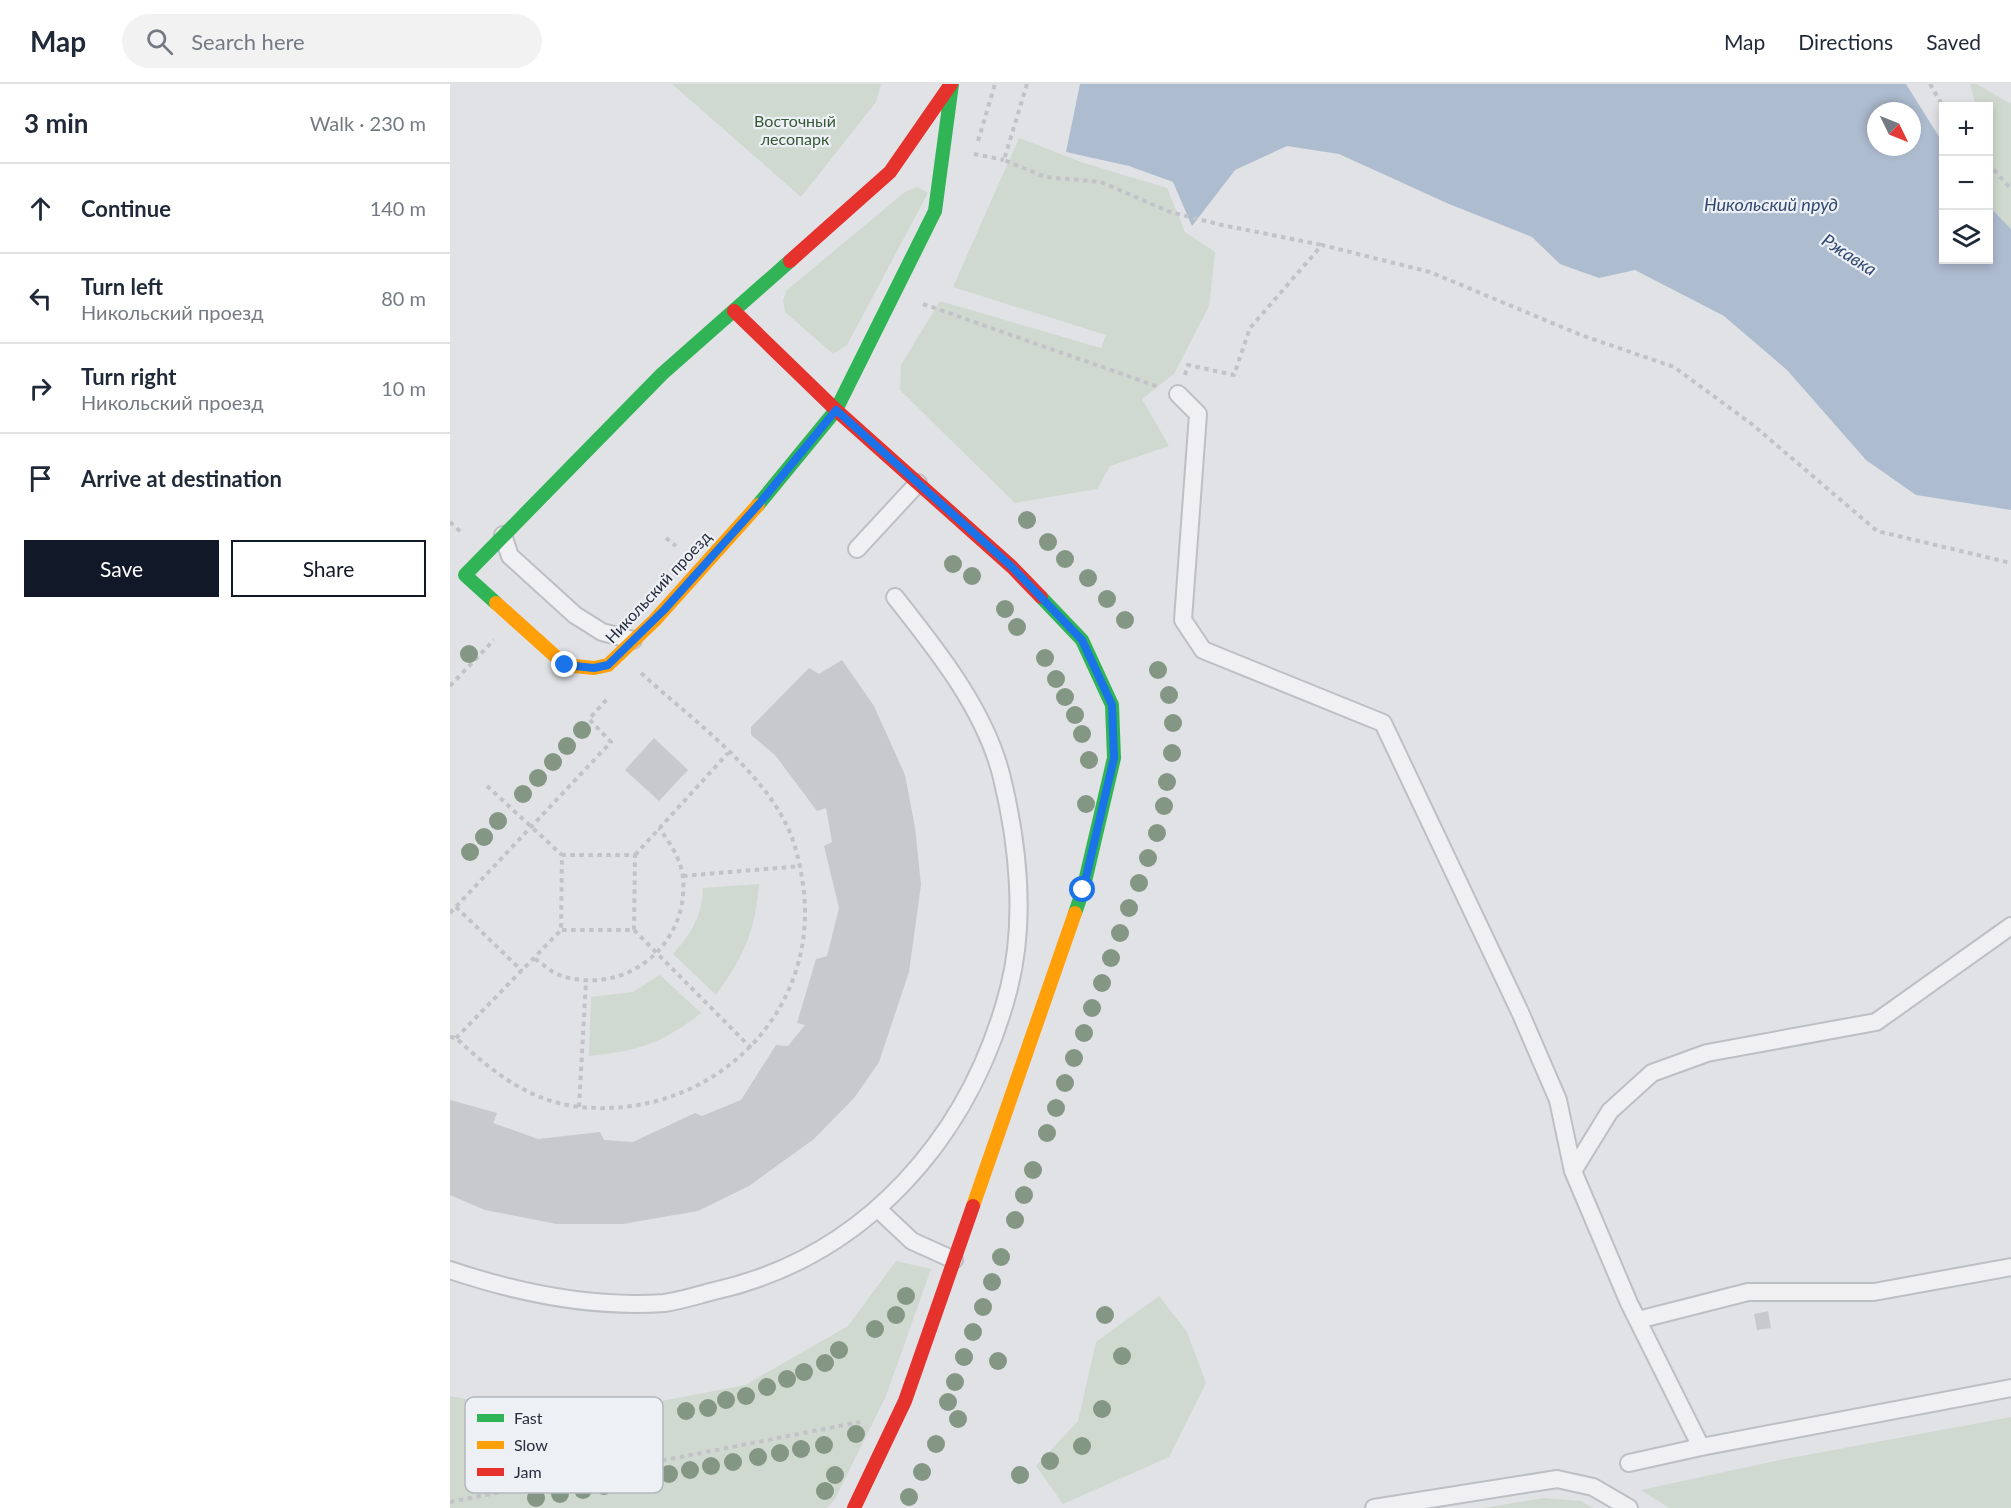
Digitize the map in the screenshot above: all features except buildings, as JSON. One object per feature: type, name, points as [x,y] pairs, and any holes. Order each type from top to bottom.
[{"type":"street","name":"Никольский проезд","points":[[952,84],[935,211],[836,410],[759,504],[664,610],[608,665],[594,668],[565,665],[465,575],[662,374],[890,172],[952,84]]},
{"type":"street","points":[[734,311],[836,410],[1012,567],[1082,640],[1112,705],[1114,758],[1083,890],[905,1401],[855,1508]]},
{"type":"lane","points":[[1178,394],[1197,414],[1183,620],[1203,650],[1383,723],[1530,1034],[1558,1100],[1573,1171],[1638,1320],[1701,1447]]},
{"type":"lane","points":[[857,549],[918,483]]},
{"type":"lane","points":[[503,535],[510,556],[575,615],[602,632],[633,640]]},
{"type":"lane","points":[[450,1270],[488,1283],[576,1301],[665,1303],[756,1282],[819,1252],[879,1209],[925,1158],[958,1113],[990,1051],[1010,986],[1019,910],[1014,844],[1002,776],[975,710],[939,652],[895,597]]},
{"type":"lane","points":[[1573,1171],[1610,1111],[1652,1073],[1707,1053],[1876,1022],[2011,926]]},
{"type":"lane","points":[[879,1209],[912,1241],[954,1260]]},
{"type":"lane","points":[[1638,1320],[1748,1292],[1874,1292],[2011,1267]]},
{"type":"lane","points":[[1629,1463],[1701,1447],[2011,1388]]},
{"type":"lane","points":[[1374,1508],[1557,1479],[1593,1487],[1629,1508]]},
{"type":"path","points":[[1004,160],[1027,84]]},
{"type":"path","points":[[1930,84],[1940,102]]},
{"type":"path","points":[[974,154],[1004,160],[1045,177],[1101,182],[1170,212],[1322,245],[1430,272],[1581,335],[1674,367],[1752,425],[1877,531],[2011,563]]},
{"type":"path","points":[[1993,168],[2011,189]]},
{"type":"path","points":[[914,300],[1178,394],[1188,365],[1234,375],[1250,328],[1322,245]]},
{"type":"path","points":[[450,522],[468,538]]},
{"type":"path","points":[[666,537],[675,546]]},
{"type":"path","points":[[450,686],[514,619]]},
{"type":"path","points":[[450,1038],[456,1038],[491,1071],[533,1094],[579,1107],[642,1106],[701,1086],[751,1048],[780,1009],[799,963],[806,914],[801,866],[786,823],[761,785],[635,668]]},
{"type":"path","points":[[450,913],[611,742],[589,719],[612,694]]},
{"type":"path","points":[[634,930],[635,855],[728,753]]},
{"type":"path","points":[[487,786],[562,855],[635,855]]},
{"type":"path","points":[[535,958],[560,975],[586,981],[613,979],[638,969],[658,954],[677,921],[683,904],[683,876],[675,851],[659,828]]},
{"type":"path","points":[[456,1038],[561,930],[562,855]]},
{"type":"path","points":[[683,876],[801,866]]},
{"type":"path","points":[[456,907],[522,971]]},
{"type":"path","points":[[561,930],[634,930],[751,1048]]},
{"type":"path","points":[[579,1107],[586,981]]},
{"type":"path","points":[[663,1461],[841,1427],[863,1420]]},
{"type":"path","points":[[450,1502],[497,1493]]},
{"type":"green space","name":"Восточный лесопарк","points":[[672,84],[881,84],[876,102],[801,197]]},
{"type":"green space","points":[[1970,84],[1977,84],[2011,104],[2011,229],[1993,210],[1993,102],[1975,102]]},
{"type":"green space","points":[[1019,138],[1084,163],[1167,188],[1185,232],[1215,252],[1209,306],[1174,374],[1142,399],[1169,446],[1110,466],[1097,489],[1015,503],[900,390],[901,365],[940,301],[1101,348],[1106,335],[953,287]]},
{"type":"green space","points":[[917,187],[928,193],[847,345],[833,354],[785,312],[783,300],[787,290],[905,192]]},
{"type":"green space","points":[[759,884],[755,916],[746,943],[734,968],[716,995],[673,954],[698,916],[703,888]]},
{"type":"green space","points":[[660,975],[701,1013],[674,1032],[648,1044],[621,1052],[589,1056],[591,997],[633,992]]},
{"type":"green space","points":[[896,1261],[931,1269],[886,1396],[835,1499],[827,1508],[450,1508],[450,1396],[465,1399],[465,1493],[663,1493],[663,1401],[745,1385],[848,1326]]},
{"type":"green space","points":[[1159,1296],[1187,1332],[1206,1383],[1169,1457],[1063,1504],[1036,1466],[1078,1421],[1096,1342]]},
{"type":"green space","points":[[2011,1417],[2011,1508],[1669,1508],[1641,1490],[1785,1459]]},
{"type":"green space","points":[[1544,1498],[1581,1501],[1593,1508],[1483,1508]]},
{"type":"water","name":"Никольский пруд","points":[[1080,84],[1906,84],[1917,102],[1867,102],[1867,156],[1921,156],[1921,108],[1939,137],[1939,264],[1993,264],[1993,210],[2011,229],[2011,510],[1916,495],[1866,460],[1787,370],[1724,316],[1635,270],[1599,278],[1560,264],[1532,237],[1449,204],[1339,154],[1287,146],[1235,170],[1192,226],[1173,182],[1129,166],[1066,152]]},
{"type":"traffic: fast","points":[[758,505],[836,410],[935,211],[952,84]]},
{"type":"traffic: fast","points":[[496,603],[465,575],[662,374],[790,261]]},
{"type":"traffic: fast","points":[[1041,597],[1082,640],[1112,705],[1114,758],[1083,890],[1075,913]]},
{"type":"traffic: slow","points":[[496,603],[565,665],[594,668],[608,665],[654,621],[758,505]]},
{"type":"traffic: slow","points":[[973,1206],[1075,913]]},
{"type":"traffic: jam","points":[[790,261],[890,172],[951,84]]},
{"type":"traffic: jam","points":[[734,311],[836,410],[1012,567],[1041,597]]},
{"type":"traffic: jam","points":[[854,1508],[905,1401],[973,1206]]},
{"type":"route","points":[[565,665],[594,668],[608,665],[654,621],[759,504],[836,410],[1012,567],[1082,640],[1112,705],[1114,758],[1083,890]]},
{"type":"water label","name":"Ржавка","points":[[1849,255]]}]
